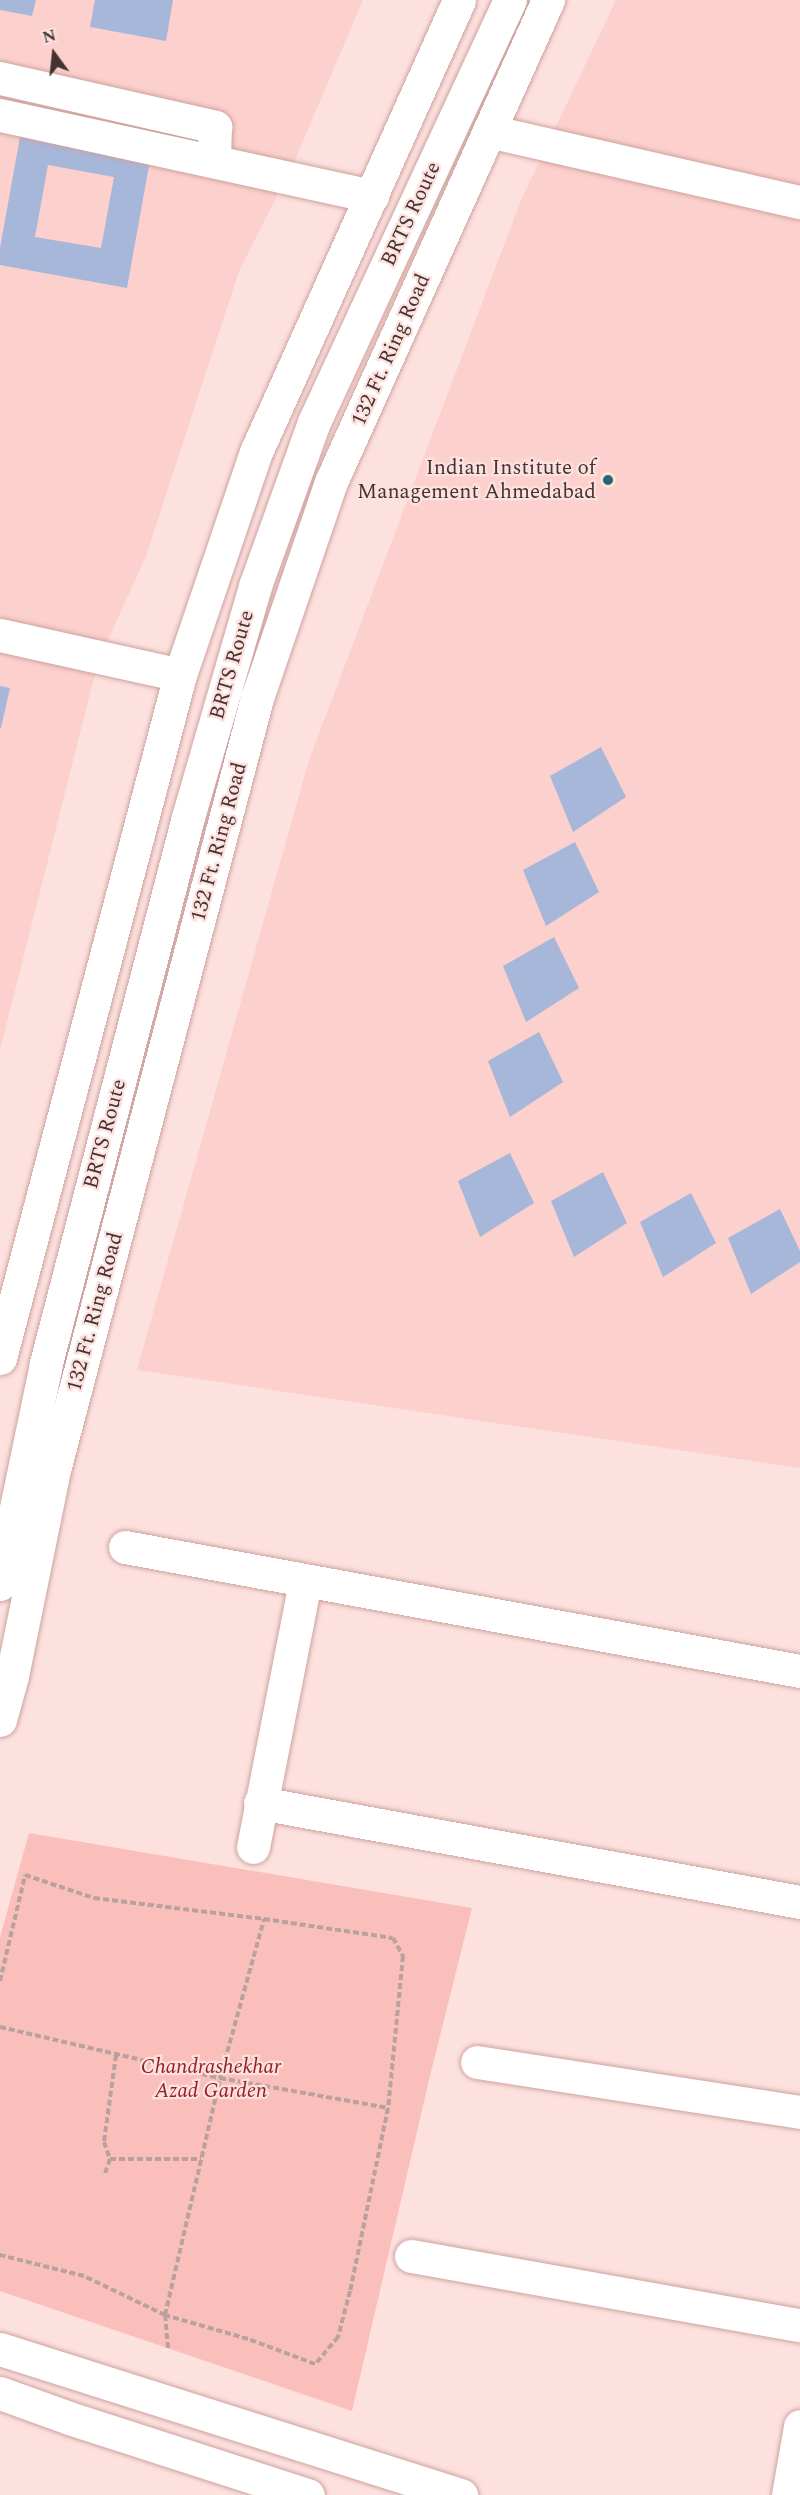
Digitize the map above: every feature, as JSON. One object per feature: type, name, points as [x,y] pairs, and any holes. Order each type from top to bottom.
[{"type":"street","points":[[0,1358],[180,675],[256,452],[459,0]]},
{"type":"street","name":"BRTS Route","points":[[46,1363],[188,817],[255,586],[314,422],[510,0]]},
{"type":"street","name":"132 Ft. Ring Road","points":[[0,1720],[12,1676],[54,1470],[257,698],[331,482],[548,0]]},
{"type":"street","points":[[0,78],[215,127],[214,161]]},
{"type":"street","points":[[0,115],[372,196]]},
{"type":"street","points":[[489,131],[800,202]]},
{"type":"street","points":[[0,635],[180,675]]},
{"type":"street","points":[[0,1503],[46,1363]]},
{"type":"street","points":[[0,1584],[46,1363]]},
{"type":"street","points":[[125,1547],[800,1671]]},
{"type":"street","points":[[253,1847],[305,1581]]},
{"type":"street","points":[[260,1803],[800,1902]]},
{"type":"street","points":[[477,2062],[800,2112]]},
{"type":"street","points":[[411,2256],[800,2325]]},
{"type":"street","points":[[0,2349],[462,2495]]},
{"type":"street","points":[[0,2393],[69,2418],[308,2495]]},
{"type":"street","points":[[788,2495],[800,2426]]},
{"type":"path","points":[[0,1981],[25,1875],[94,1898],[393,1938],[403,1956],[388,2108],[351,2291],[338,2337],[315,2364],[248,2338],[165,2315],[84,2276],[0,2255]]},
{"type":"path","points":[[168,2348],[165,2315],[220,2078],[264,1919]]},
{"type":"path","points":[[0,2027],[220,2078],[388,2108]]},
{"type":"path","points":[[105,2173],[110,2159],[104,2142],[116,2054]]},
{"type":"path","points":[[110,2159],[201,2159]]},
{"type":"shaded area","points":[[0,0],[363,0],[295,160],[239,271],[146,556],[98,662],[0,1050]]},
{"type":"shaded area","name":"Indian Institute of Management Ahmedabad","points":[[616,0],[800,0],[800,1468],[137,1370],[309,760],[521,200]]},
{"type":"green space","name":"Chandrashekhar Azad Garden","points":[[29,1833],[472,1908],[429,2080],[352,2411],[0,2291],[0,1937]]},
{"type":"building","points":[[0,0],[36,0],[32,16],[0,10]]},
{"type":"building","points":[[95,0],[173,0],[166,41],[90,27]]},
{"type":"building","points":[[22,126],[152,149],[127,288],[0,265],[0,248]],"holes":[[[48,165],[114,177],[101,248],[35,237]]]},
{"type":"building","points":[[0,686],[10,688],[1,728],[0,728]]},
{"type":"building","points":[[601,747],[626,797],[573,832],[550,776]]},
{"type":"building","points":[[575,842],[599,892],[546,926],[523,870]]},
{"type":"building","points":[[554,937],[579,988],[526,1022],[503,966]]},
{"type":"building","points":[[539,1032],[563,1082],[510,1117],[488,1061]]},
{"type":"building","points":[[510,1153],[534,1203],[480,1237],[458,1181]]},
{"type":"building","points":[[603,1172],[627,1223],[574,1257],[551,1201]]},
{"type":"building","points":[[691,1193],[716,1243],[663,1277],[640,1222]]},
{"type":"building","points":[[780,1209],[800,1251],[800,1262],[751,1294],[728,1238]]},
{"type":"place","name":"Indian Institute of Management Ahmedabad","points":[[608,480]]}]
